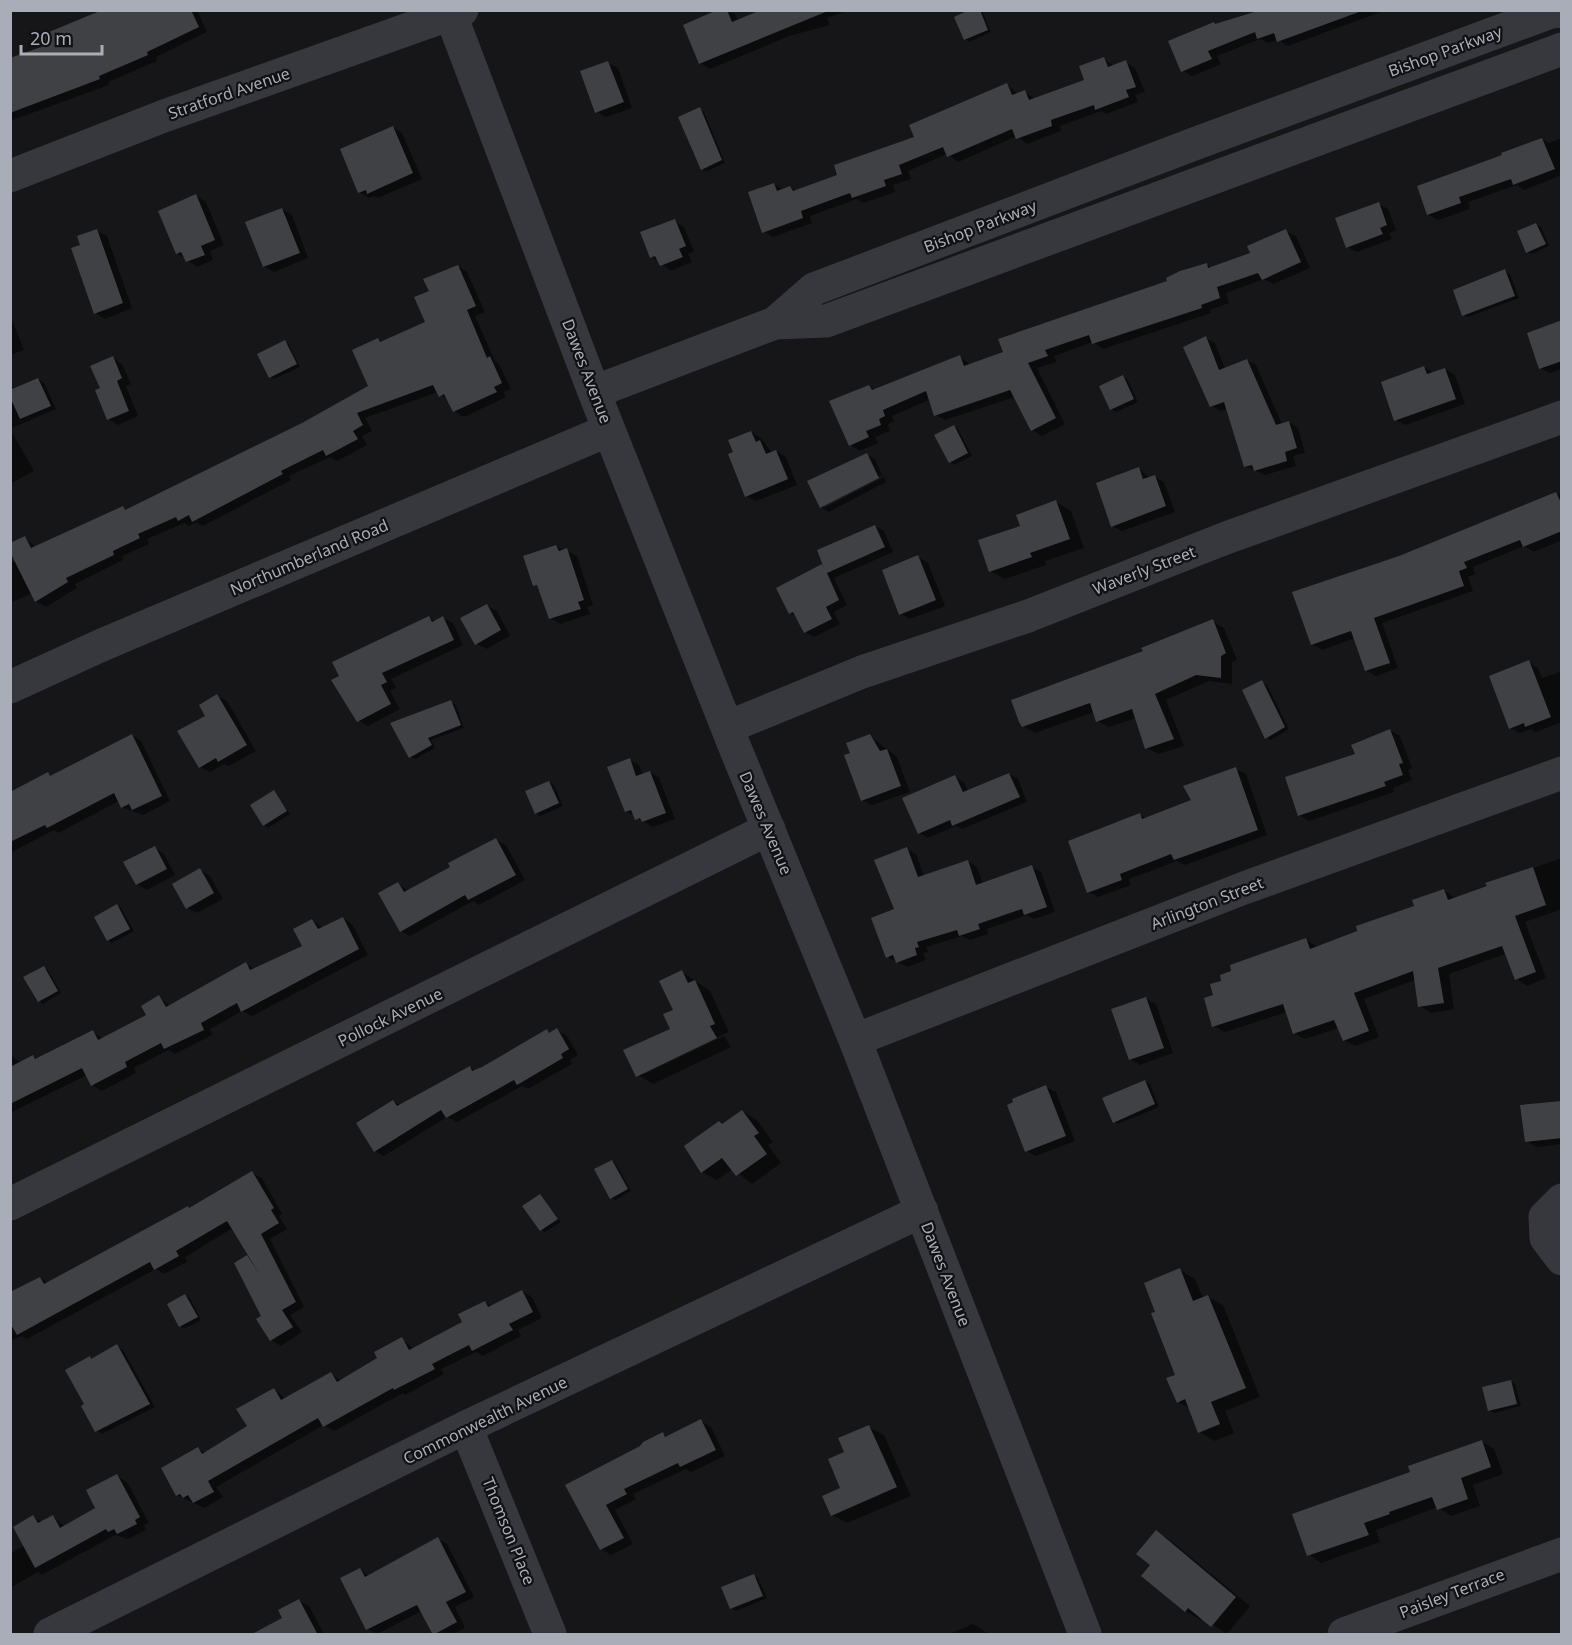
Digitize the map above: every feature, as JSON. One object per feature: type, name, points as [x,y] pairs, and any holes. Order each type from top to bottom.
[{"type":"street","name":"Bishop Parkway","points":[[775,323],[814,289],[1194,144],[1551,12],[1562,11]]},
{"type":"street","name":"Stratford Avenue","points":[[10,176],[164,116],[454,12]]},
{"type":"street","name":"Dawes Avenue","points":[[454,12],[594,392],[855,1040],[1085,1635]]},
{"type":"street","name":"Bishop Parkway","points":[[594,392],[775,323],[826,321],[1562,49]]},
{"type":"street","points":[[1194,144],[1207,180]]},
{"type":"street","name":"Waverly Street","points":[[728,728],[862,672],[1028,616],[1226,538],[1562,417]]},
{"type":"street","name":"Northumberland Road","points":[[10,687],[102,645],[609,430]]},
{"type":"street","name":"Arlington Street","points":[[855,1040],[1244,888],[1562,773]]},
{"type":"street","name":"Pollock Avenue","points":[[10,1204],[769,830]]},
{"type":"street","points":[[1562,1200],[1545,1217],[1546,1238],[1562,1259]]},
{"type":"street","name":"Commonwealth Avenue","points":[[50,1635],[466,1427],[922,1211]]},
{"type":"street","name":"Thomson Place","points":[[466,1427],[550,1635]]},
{"type":"street","name":"Paisley Terrace","points":[[1344,1635],[1562,1554]]},
{"type":"building","points":[[102,10],[191,10],[199,27],[147,52],[148,55],[99,76],[100,79],[10,113],[10,58],[41,47],[37,37]]},
{"type":"building","points":[[717,10],[727,10],[732,22],[761,10],[828,11],[699,64],[683,25]]},
{"type":"building","points":[[969,10],[980,10],[988,30],[964,40],[954,17]]},
{"type":"building","points":[[1261,10],[1359,12],[1277,42],[1274,33],[1257,39],[1255,32],[1208,51],[1212,59],[1181,72],[1168,41],[1214,22],[1215,24]]},
{"type":"building","points":[[1104,57],[1108,67],[1126,60],[1136,87],[1126,90],[1129,97],[1095,110],[1094,105],[1051,120],[1052,126],[1016,139],[1012,129],[947,157],[943,147],[899,165],[902,174],[884,180],[886,186],[852,198],[850,193],[801,211],[803,218],[762,233],[748,192],[774,183],[777,191],[790,186],[793,191],[837,175],[834,165],[914,137],[909,125],[1007,83],[1012,95],[1025,90],[1029,100],[1084,80],[1079,66]]},
{"type":"building","points":[[608,61],[624,102],[595,113],[580,71]]},
{"type":"building","points":[[700,107],[722,160],[701,170],[678,117]]},
{"type":"building","points":[[393,126],[413,173],[367,194],[366,190],[358,193],[340,149]]},
{"type":"building","points":[[1542,138],[1555,169],[1513,185],[1511,179],[1459,197],[1461,203],[1427,215],[1417,186]]},
{"type":"building","points":[[196,194],[215,240],[201,246],[205,255],[186,262],[181,252],[176,254],[158,211]]},
{"type":"building","points":[[1379,202],[1387,225],[1380,228],[1383,234],[1346,248],[1335,218]]},
{"type":"building","points":[[282,208],[300,253],[263,267],[245,222]]},
{"type":"building","points":[[675,219],[686,246],[679,249],[683,257],[660,266],[655,256],[650,258],[640,232]]},
{"type":"building","points":[[1536,223],[1546,244],[1526,253],[1517,231]]},
{"type":"building","points":[[97,229],[123,303],[94,314],[71,248],[80,245],[77,236]]},
{"type":"building","points":[[1286,229],[1301,262],[1262,280],[1258,273],[1217,287],[1220,298],[1201,305],[1202,308],[1092,344],[1089,335],[1045,350],[1048,356],[1028,363],[1056,418],[1031,431],[1010,390],[934,416],[926,391],[883,410],[885,416],[879,419],[881,425],[866,431],[869,437],[849,446],[829,401],[869,385],[872,390],[960,355],[964,366],[1003,352],[998,339],[1167,281],[1166,278],[1180,271],[1207,263],[1208,268],[1250,253],[1247,246]]},
{"type":"building","points":[[458,265],[476,306],[467,310],[487,358],[490,356],[502,383],[494,387],[497,392],[453,412],[444,394],[439,397],[433,385],[357,413],[363,425],[353,431],[358,439],[326,456],[323,450],[281,471],[283,474],[192,522],[189,515],[178,521],[176,517],[138,534],[140,538],[113,551],[114,555],[66,578],[68,582],[35,602],[10,552],[10,543],[25,536],[31,548],[123,506],[125,510],[302,423],[368,386],[352,350],[378,338],[380,342],[425,322],[414,297],[429,291],[423,279]]},
{"type":"building","points":[[1505,269],[1515,296],[1462,316],[1453,290]]},
{"type":"building","points":[[1562,320],[1562,361],[1539,369],[1527,333]]},
{"type":"building","points":[[1206,336],[1219,370],[1247,359],[1276,425],[1289,421],[1297,448],[1285,452],[1287,461],[1254,471],[1252,465],[1244,467],[1224,402],[1210,407],[1183,347]]},
{"type":"building","points":[[285,340],[297,364],[269,378],[257,354]]},
{"type":"building","points":[[113,356],[122,378],[117,381],[129,411],[107,420],[95,390],[100,388],[90,366]]},
{"type":"building","points":[[1424,366],[1427,374],[1445,368],[1456,399],[1394,421],[1381,382]]},
{"type":"building","points":[[1123,375],[1134,399],[1110,410],[1099,386]]},
{"type":"building","points":[[38,378],[51,406],[20,419],[10,397],[10,390]]},
{"type":"building","points":[[954,425],[968,453],[949,463],[934,435]]},
{"type":"building","points":[[751,431],[756,442],[760,440],[766,454],[776,450],[788,479],[745,497],[728,454],[733,452],[728,440]]},
{"type":"building","points":[[867,453],[879,478],[820,508],[807,481]]},
{"type":"building","points":[[1139,467],[1143,479],[1155,475],[1166,506],[1111,527],[1096,483]]},
{"type":"building","points":[[1556,492],[1562,505],[1562,531],[1523,547],[1520,540],[1464,562],[1467,568],[1459,571],[1464,586],[1374,618],[1390,663],[1365,671],[1351,631],[1311,645],[1292,592],[1399,556]]},
{"type":"building","points":[[1056,500],[1070,539],[1030,553],[1032,557],[989,572],[978,540],[1020,526],[1016,515]]},
{"type":"building","points":[[875,525],[885,547],[827,573],[839,600],[826,607],[832,619],[804,633],[793,612],[789,614],[776,588],[822,564],[824,568],[817,550]]},
{"type":"building","points":[[556,545],[559,551],[567,548],[584,600],[578,602],[581,609],[549,619],[537,585],[533,586],[523,556]]},
{"type":"building","points":[[918,555],[936,600],[899,615],[882,570]]},
{"type":"building","points":[[487,604],[501,630],[475,645],[460,618]]},
{"type":"building","points":[[429,616],[432,622],[443,616],[454,640],[382,673],[387,682],[381,685],[391,704],[357,722],[331,680],[339,676],[332,662]]},
{"type":"building","points":[[1213,619],[1226,653],[1221,656],[1221,678],[1196,675],[1155,694],[1174,739],[1145,749],[1132,709],[1096,722],[1090,703],[1022,727],[1019,722],[1011,700],[1143,651],[1141,648]]},
{"type":"building","points":[[1529,660],[1551,717],[1525,727],[1524,723],[1509,729],[1489,676]]},
{"type":"building","points":[[1262,680],[1285,727],[1265,739],[1242,690]]},
{"type":"building","points":[[217,694],[247,745],[218,762],[216,758],[199,768],[177,731],[205,716],[199,705]]},
{"type":"building","points":[[451,700],[461,725],[428,738],[432,745],[409,758],[390,723]]},
{"type":"building","points":[[1390,729],[1403,763],[1399,764],[1403,775],[1384,782],[1386,786],[1298,816],[1285,777],[1355,754],[1351,745]]},
{"type":"building","points":[[132,734],[162,796],[132,810],[129,804],[121,808],[114,793],[47,828],[45,825],[10,842],[10,792],[48,772],[50,776]]},
{"type":"building","points":[[870,734],[880,751],[887,749],[901,786],[861,801],[844,755],[850,753],[846,743]]},
{"type":"building","points":[[630,758],[636,776],[650,771],[666,813],[642,822],[640,818],[635,820],[631,810],[625,812],[607,767]]},
{"type":"building","points":[[1236,767],[1258,830],[1174,860],[1171,854],[1120,874],[1122,880],[1087,893],[1068,841],[1140,813],[1142,819],[1191,800],[1183,786]]},
{"type":"building","points":[[1009,773],[1020,797],[952,826],[950,820],[918,834],[902,798],[955,775],[963,792]]},
{"type":"building","points":[[549,781],[559,803],[535,814],[525,791]]},
{"type":"building","points":[[274,790],[287,811],[263,826],[250,805]]},
{"type":"building","points":[[496,838],[516,875],[468,900],[465,895],[400,932],[378,893],[398,882],[404,892],[450,867],[448,863]]},
{"type":"building","points":[[155,846],[167,869],[136,885],[123,862]]},
{"type":"building","points":[[907,847],[918,877],[968,860],[976,885],[1032,865],[1047,907],[1024,915],[1022,909],[978,924],[980,929],[959,936],[957,930],[917,942],[919,947],[915,948],[917,955],[896,963],[893,955],[886,958],[871,918],[894,909],[874,860]]},
{"type":"building","points":[[1533,867],[1546,905],[1515,916],[1536,972],[1515,980],[1502,946],[1438,968],[1444,1003],[1418,1007],[1413,971],[1354,993],[1369,1031],[1343,1041],[1334,1020],[1293,1034],[1283,1004],[1212,1027],[1204,998],[1213,995],[1210,984],[1221,981],[1220,975],[1231,971],[1230,965],[1306,938],[1310,949],[1357,931],[1356,926],[1414,906],[1412,900],[1444,889],[1448,900],[1487,886],[1485,883]]},
{"type":"building","points":[[200,868],[214,893],[186,909],[172,884]]},
{"type":"building","points":[[117,904],[130,929],[107,941],[94,917]]},
{"type":"building","points":[[343,917],[359,949],[241,1012],[237,1003],[201,1023],[204,1030],[164,1049],[161,1043],[125,1062],[127,1067],[91,1086],[82,1068],[10,1104],[10,1067],[33,1055],[35,1059],[93,1030],[98,1040],[146,1015],[141,1006],[159,995],[166,1007],[246,962],[250,970],[302,946],[293,929],[312,919],[318,929]]},
{"type":"building","points":[[44,966],[58,991],[38,1002],[23,977]]},
{"type":"building","points":[[682,970],[688,983],[695,980],[715,1024],[710,1026],[717,1038],[636,1077],[623,1050],[670,1029],[663,1014],[673,1010],[659,981]]},
{"type":"building","points":[[1146,997],[1164,1048],[1129,1060],[1111,1009]]},
{"type":"building","points":[[557,1028],[569,1049],[561,1054],[563,1058],[517,1085],[514,1080],[446,1118],[441,1110],[374,1152],[356,1123],[393,1100],[397,1106],[470,1066],[472,1071],[482,1067],[547,1029],[549,1033]]},
{"type":"building","points":[[1145,1080],[1155,1104],[1113,1123],[1102,1098]]},
{"type":"building","points":[[1046,1085],[1066,1136],[1025,1152],[1007,1105],[1013,1102],[1012,1099]]},
{"type":"building","points":[[1562,1101],[1562,1138],[1525,1142],[1520,1105]]},
{"type":"building","points":[[742,1110],[759,1133],[754,1136],[767,1154],[736,1176],[722,1158],[701,1173],[684,1146],[719,1121],[722,1124]]},
{"type":"building","points":[[612,1160],[628,1189],[610,1199],[594,1169]]},
{"type":"building","points":[[252,1171],[274,1208],[271,1210],[279,1223],[261,1234],[296,1302],[282,1310],[293,1327],[270,1341],[256,1319],[261,1316],[234,1263],[247,1255],[260,1275],[227,1221],[176,1251],[179,1256],[154,1270],[150,1262],[17,1335],[10,1323],[10,1292],[40,1277],[44,1284],[188,1206],[189,1208]]},
{"type":"building","points":[[540,1194],[558,1219],[540,1231],[522,1206]]},
{"type":"building","points":[[1180,1268],[1193,1301],[1208,1295],[1246,1388],[1211,1402],[1220,1424],[1198,1433],[1185,1399],[1177,1403],[1166,1378],[1175,1375],[1151,1313],[1155,1312],[1144,1283]]},
{"type":"building","points":[[522,1290],[533,1312],[509,1324],[513,1330],[472,1351],[469,1345],[432,1364],[435,1369],[394,1390],[393,1388],[323,1427],[318,1418],[208,1481],[214,1492],[193,1503],[188,1495],[183,1498],[180,1494],[176,1496],[161,1468],[198,1447],[202,1454],[247,1426],[236,1409],[274,1388],[281,1400],[331,1372],[337,1382],[377,1358],[374,1352],[402,1337],[409,1350],[462,1322],[458,1314],[485,1301],[488,1307]]},
{"type":"building","points":[[185,1294],[198,1317],[179,1327],[167,1304]]},
{"type":"building","points":[[117,1344],[150,1404],[95,1432],[81,1406],[84,1404],[65,1370]]},
{"type":"building","points":[[1511,1380],[1517,1404],[1488,1411],[1482,1387]]},
{"type":"building","points":[[701,1419],[716,1450],[680,1467],[678,1463],[624,1489],[627,1494],[606,1505],[624,1538],[600,1550],[565,1485],[663,1432],[665,1437]]},
{"type":"building","points":[[869,1425],[897,1487],[831,1516],[822,1496],[840,1488],[828,1459],[844,1452],[838,1438]]},
{"type":"building","points":[[1482,1440],[1491,1467],[1461,1478],[1468,1499],[1437,1510],[1432,1497],[1389,1512],[1390,1514],[1364,1523],[1369,1535],[1307,1556],[1292,1514],[1410,1472],[1408,1466]]},
{"type":"building","points":[[117,1474],[140,1517],[135,1520],[137,1524],[117,1534],[114,1529],[108,1532],[106,1529],[35,1568],[13,1527],[33,1515],[38,1523],[53,1515],[60,1528],[95,1508],[86,1490]]},
{"type":"building","points":[[1156,1530],[1236,1597],[1211,1627],[1188,1608],[1185,1612],[1141,1576],[1150,1565],[1136,1554]]},
{"type":"building","points":[[438,1537],[466,1592],[446,1602],[457,1622],[433,1635],[417,1605],[366,1630],[340,1578],[360,1568],[365,1577]]},
{"type":"building","points":[[754,1574],[763,1596],[730,1609],[721,1587]]},
{"type":"building","points":[[299,1599],[318,1635],[250,1635],[282,1618],[278,1610]]}]
